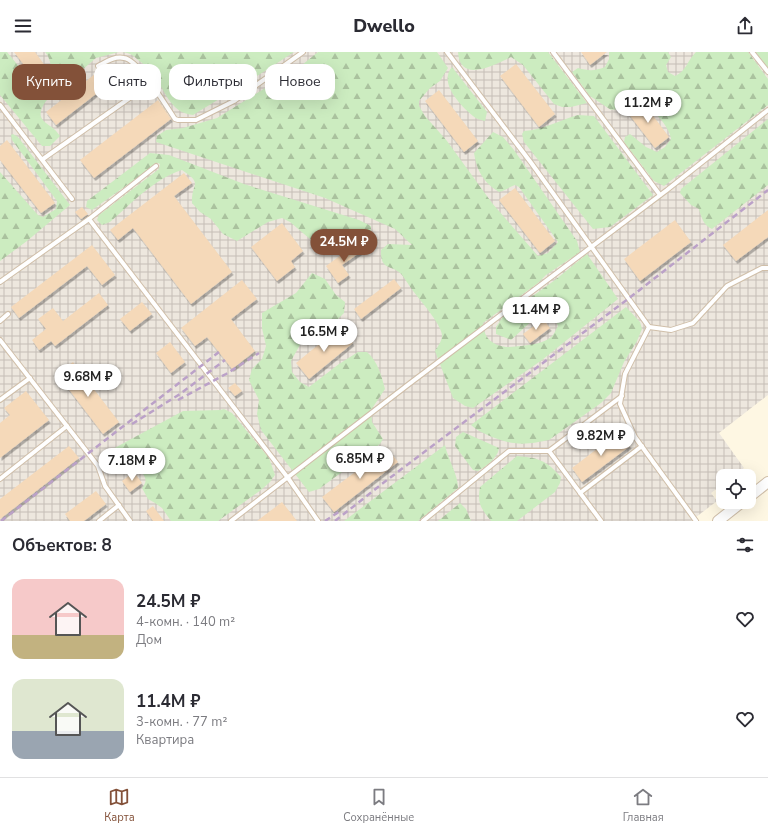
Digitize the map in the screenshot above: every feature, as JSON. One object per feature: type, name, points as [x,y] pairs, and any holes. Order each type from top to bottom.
[{"type":"street","points":[[756,491],[768,482]]},
{"type":"street","points":[[718,521],[733,509]]},
{"type":"lane","points":[[161,99],[175,119],[196,120],[234,101],[303,52]]},
{"type":"lane","points":[[447,52],[532,164],[649,327],[672,330],[693,323],[726,286],[762,268],[768,268]]},
{"type":"lane","points":[[552,52],[660,195]]},
{"type":"lane","points":[[752,52],[768,72]]},
{"type":"lane","points":[[102,64],[112,58],[125,58],[134,64]]},
{"type":"lane","points":[[43,160],[126,100]]},
{"type":"lane","points":[[0,104],[72,199]]},
{"type":"lane","points":[[231,521],[409,384],[660,195],[768,110]]},
{"type":"lane","points":[[0,282],[89,219],[156,166]]},
{"type":"lane","points":[[89,219],[288,478],[318,521]]},
{"type":"lane","points":[[0,321],[8,314]]},
{"type":"lane","points":[[649,327],[625,374],[620,404],[635,438],[696,521]]},
{"type":"lane","points":[[0,340],[98,466],[105,486],[130,521]]},
{"type":"lane","points":[[0,400],[30,378]]},
{"type":"lane","points":[[423,521],[509,451],[549,451],[622,396]]},
{"type":"lane","points":[[0,479],[67,426]]},
{"type":"lane","points":[[580,493],[642,446]]},
{"type":"lane","points":[[549,451],[601,521]]},
{"type":"lane","points":[[99,521],[119,505]]},
{"type":"shaded area","points":[[0,52],[768,52],[768,395],[719,433],[744,468],[716,469],[716,489],[711,493],[716,502],[691,521],[0,521]]},
{"type":"green space","points":[[0,52],[7,52],[17,64],[12,64],[12,100],[47,100],[42,108],[41,118],[60,136],[50,146],[42,146],[0,95]]},
{"type":"green space","points":[[45,52],[119,52],[96,58],[86,67],[86,64],[51,64]]},
{"type":"green space","points":[[122,52],[294,52],[276,64],[265,64],[265,71],[257,76],[257,64],[169,64],[169,100],[161,86],[161,64],[143,64],[127,53]]},
{"type":"green space","points":[[318,52],[437,52],[448,68],[440,81],[430,88],[419,101],[419,106],[425,116],[447,141],[492,203],[538,256],[548,253],[558,242],[519,187],[515,185],[499,192],[485,180],[479,171],[474,153],[493,132],[503,137],[514,150],[577,241],[580,252],[546,275],[538,283],[483,323],[485,333],[490,341],[504,347],[525,346],[545,341],[552,336],[558,326],[553,315],[544,312],[536,317],[511,340],[496,334],[496,327],[502,318],[555,280],[587,254],[618,299],[542,360],[473,408],[465,406],[453,398],[435,351],[442,337],[441,330],[430,312],[402,275],[385,265],[381,257],[381,250],[388,244],[412,245],[395,229],[325,198],[156,142],[157,136],[166,130],[183,128],[217,118],[246,100],[257,100],[257,93],[265,88],[265,100],[335,100],[335,64],[303,64]]},
{"type":"green space","points":[[458,52],[548,52],[587,103],[571,107],[562,107],[554,104],[523,65],[511,57],[479,70],[471,70],[460,62]]},
{"type":"green space","points":[[609,52],[668,52],[671,57],[666,65],[668,72],[675,76],[682,72],[696,52],[748,52],[768,79],[768,105],[664,186],[654,181],[624,142],[625,137],[630,134],[646,147],[657,152],[665,147],[671,139],[670,134],[660,118],[643,99],[636,100],[624,108],[611,110],[590,96],[572,72],[578,68],[592,70],[605,67],[609,59]]},
{"type":"green space","points":[[756,52],[768,52],[768,68]]},
{"type":"green space","points":[[452,67],[487,112],[485,121],[474,117],[453,94],[449,87],[448,80],[448,73]]},
{"type":"green space","points":[[169,100],[218,100],[193,115],[185,113],[172,104]]},
{"type":"green space","points":[[578,115],[594,116],[653,195],[610,227],[593,229],[524,142],[522,134],[524,131],[545,127]]},
{"type":"green space","points":[[768,119],[768,185],[712,229],[709,228],[703,221],[699,209],[691,205],[680,193],[681,189]]},
{"type":"green space","points":[[13,134],[18,137],[70,205],[27,241],[0,261],[0,172],[38,215],[43,217],[56,209],[57,201],[12,140],[11,135]]},
{"type":"green space","points":[[150,153],[169,155],[244,184],[359,220],[371,226],[371,231],[344,234],[317,245],[290,222],[282,218],[268,222],[237,241],[223,234],[211,219],[200,212],[192,203],[195,181],[182,170],[153,185],[110,222],[102,225],[97,220],[99,215],[159,169],[160,164],[158,163],[92,210],[86,207],[87,201]]},
{"type":"green space","points":[[312,273],[325,279],[336,295],[345,302],[344,313],[328,329],[301,343],[291,361],[292,372],[300,382],[309,387],[339,364],[358,352],[367,352],[376,364],[385,389],[371,410],[372,422],[383,439],[380,444],[319,489],[309,492],[261,430],[257,414],[259,400],[249,380],[252,369],[262,359],[266,346],[262,328],[262,313],[296,293]]},
{"type":"green space","points":[[626,307],[640,322],[642,329],[637,341],[624,362],[611,393],[601,403],[549,440],[518,444],[491,437],[471,425]]},
{"type":"green space","points":[[224,409],[232,413],[269,458],[275,475],[261,490],[218,521],[171,521],[162,508],[148,499],[142,488],[146,481],[143,474],[137,469],[116,464],[109,458],[109,451],[183,411]]},
{"type":"green space","points":[[463,432],[499,448],[494,458],[478,471],[473,470],[455,446],[456,437]]},
{"type":"green space","points":[[445,445],[458,483],[458,488],[418,521],[344,521]]},
{"type":"green space","points":[[517,456],[537,459],[546,463],[561,477],[560,483],[555,492],[517,521],[491,521],[481,506],[479,498],[480,487]]},
{"type":"green space","points":[[460,503],[466,509],[471,521],[438,521]]},
{"type":"building","points":[[14,52],[35,52],[44,64],[23,64]]},
{"type":"building","points":[[581,52],[607,52],[590,65]]},
{"type":"building","points":[[516,64],[555,114],[539,127],[500,76]]},
{"type":"building","points":[[94,75],[94,96],[56,125],[46,112],[61,100],[86,100],[86,81]]},
{"type":"building","points":[[439,90],[478,141],[464,152],[425,101]]},
{"type":"building","points":[[158,100],[171,119],[94,178],[80,160]]},
{"type":"building","points":[[642,101],[669,137],[655,148],[627,112]]},
{"type":"building","points":[[7,140],[55,203],[41,213],[0,160],[0,146]]},
{"type":"building","points":[[184,173],[192,183],[174,196],[232,272],[191,304],[133,228],[118,240],[110,230]]},
{"type":"building","points":[[515,188],[555,241],[540,253],[499,200]]},
{"type":"building","points":[[82,207],[88,214],[81,219],[75,212]]},
{"type":"building","points":[[768,210],[768,237],[736,261],[723,245]]},
{"type":"building","points":[[675,220],[691,242],[640,281],[624,259]]},
{"type":"building","points":[[282,223],[303,251],[291,261],[295,267],[277,281],[251,247]]},
{"type":"building","points":[[359,242],[365,249],[342,265],[349,275],[338,283],[326,266]]},
{"type":"building","points":[[92,245],[115,275],[102,285],[87,266],[19,318],[11,307]]},
{"type":"building","points":[[394,279],[401,288],[361,319],[354,309]]},
{"type":"building","points":[[242,280],[257,299],[231,319],[255,351],[232,369],[207,337],[195,346],[181,328]]},
{"type":"building","points":[[99,293],[108,305],[55,346],[51,341],[39,350],[32,340],[46,329],[38,319],[53,308],[63,321]]},
{"type":"building","points":[[142,302],[152,314],[130,331],[120,319]]},
{"type":"building","points":[[543,319],[550,328],[530,343],[523,334]]},
{"type":"building","points":[[340,327],[353,343],[309,379],[296,363]]},
{"type":"building","points":[[170,342],[185,362],[171,373],[156,353]]},
{"type":"building","points":[[73,362],[119,422],[103,434],[57,374]]},
{"type":"building","points":[[235,383],[242,391],[235,396],[228,388]]},
{"type":"building","points":[[26,391],[49,420],[0,458],[0,423],[10,415],[4,408]]},
{"type":"building","points":[[619,432],[630,446],[582,482],[572,468]]},
{"type":"building","points":[[69,446],[79,458],[0,519],[0,499]]},
{"type":"building","points":[[387,448],[398,462],[334,512],[322,497]]},
{"type":"building","points":[[134,472],[142,483],[130,492],[122,481]]},
{"type":"building","points":[[96,491],[106,504],[84,521],[70,521],[65,514]]},
{"type":"building","points":[[282,502],[297,521],[257,521]]},
{"type":"building","points":[[153,506],[164,521],[153,521],[146,511]]},
{"type":"railway","points":[[335,521],[387,480],[628,299],[768,190]]},
{"type":"railway","points":[[1,521],[219,352]]},
{"type":"railway","points":[[178,400],[226,374],[259,353]]},
{"type":"railway","points":[[132,424],[180,394],[225,360]]},
{"type":"railway","points":[[325,521],[340,511]]}]
